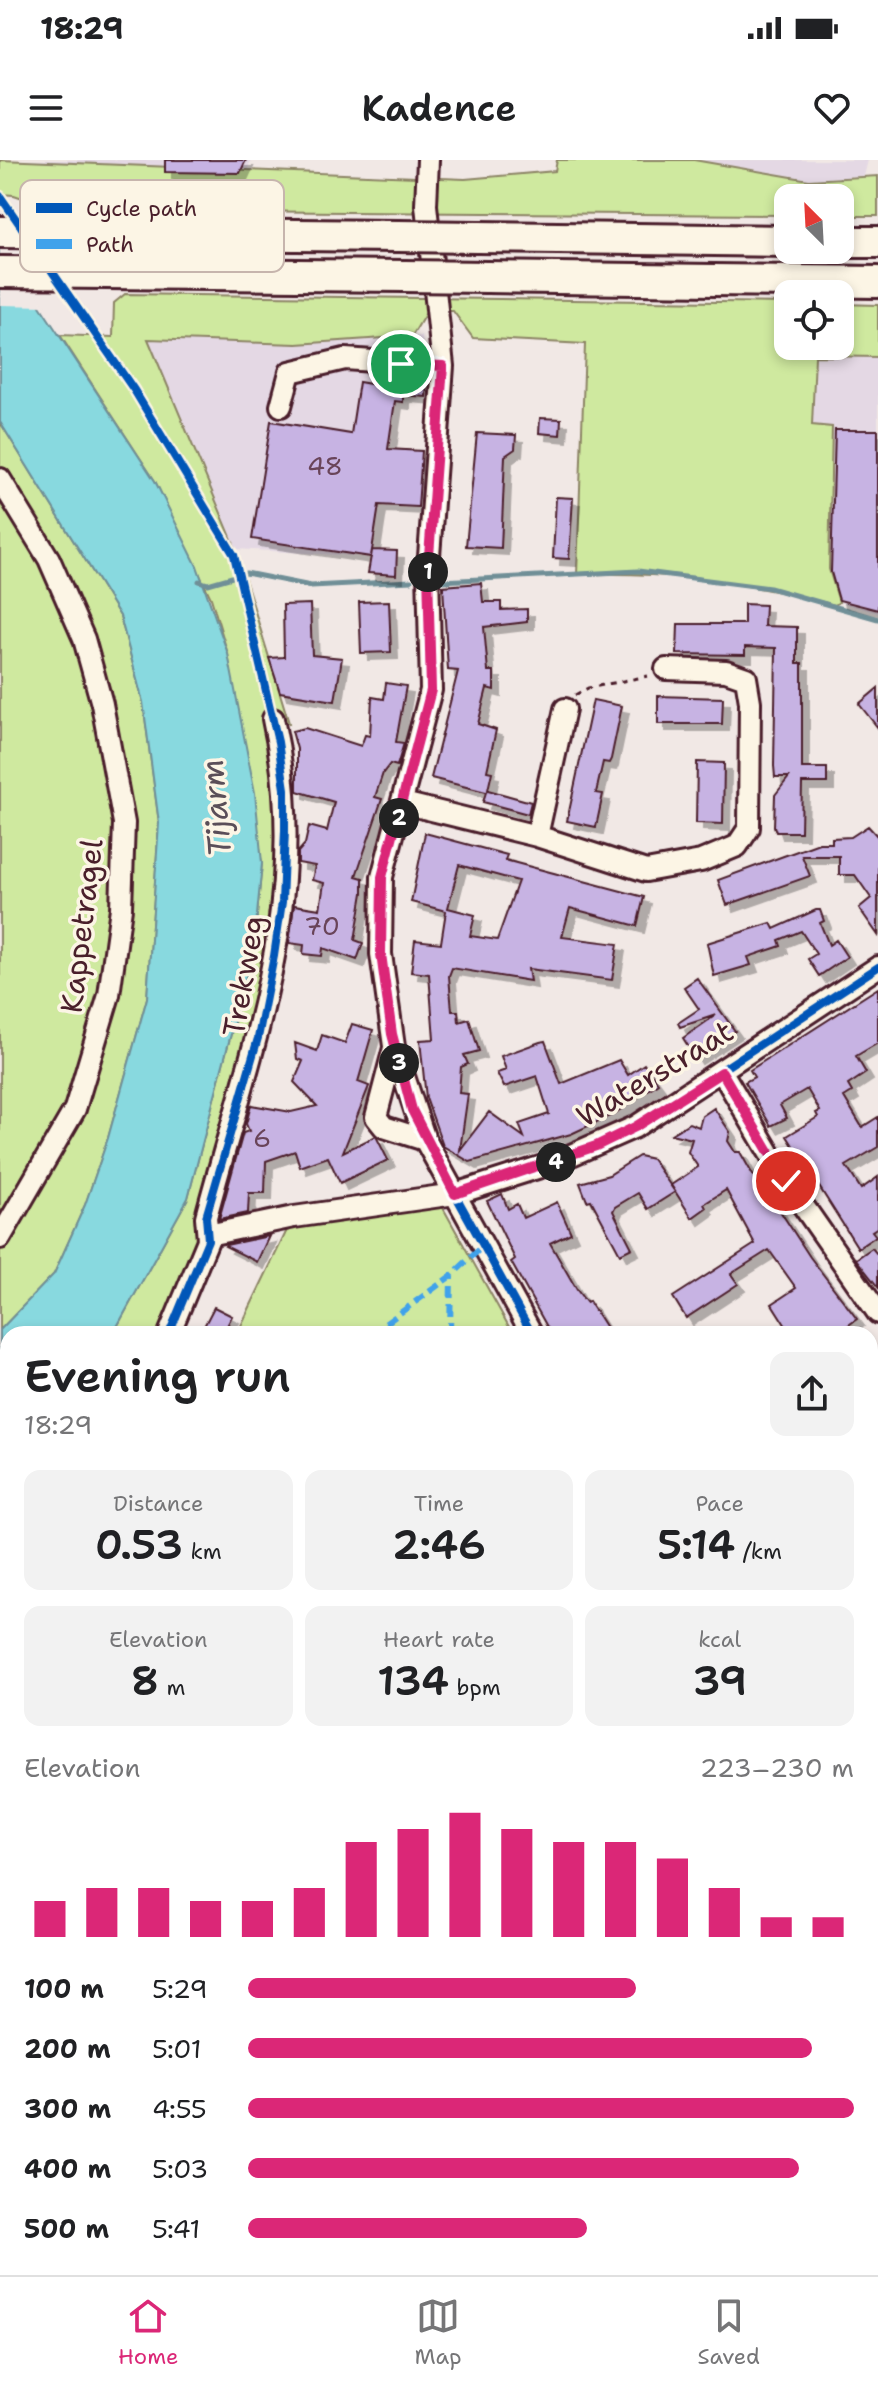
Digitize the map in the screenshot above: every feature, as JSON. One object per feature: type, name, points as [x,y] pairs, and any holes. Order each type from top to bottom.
[{"type":"highway","points":[[284,235],[774,241]]},
{"type":"highway","points":[[854,242],[878,242]]},
{"type":"highway","points":[[0,272],[878,282]]},
{"type":"street","points":[[428,160],[426,205],[443,366],[428,570],[431,690],[382,877],[381,954],[394,1046],[425,1140],[528,1326]]},
{"type":"street","points":[[281,406],[290,372],[345,359],[443,366]]},
{"type":"street","name":"Kappetragel","points":[[0,479],[49,559],[84,639],[102,704],[124,823],[121,908],[105,1009],[75,1109],[0,1238]]},
{"type":"street","points":[[403,803],[537,836],[646,871],[701,861],[745,840],[749,828],[750,733],[746,678],[726,671],[666,669]]},
{"type":"street","points":[[537,836],[565,709]]},
{"type":"street","name":"Trekweg","points":[[172,1326],[208,1235],[206,1217],[258,1038],[282,902],[285,789],[273,719]]},
{"type":"street","name":"Waterstraat","points":[[208,1235],[294,1217],[455,1194],[596,1146],[635,1127],[722,1072],[878,967]]},
{"type":"street","points":[[394,1046],[376,1117],[384,1127],[425,1140]]},
{"type":"street","points":[[722,1072],[786,1181],[878,1313]]},
{"type":"path","points":[[565,709],[575,695],[588,688],[643,678],[666,669]]},
{"type":"shaded area","points":[[13,160],[251,160],[247,171],[15,163]]},
{"type":"shaded area","points":[[694,160],[868,160],[864,176],[809,180]]},
{"type":"shaded area","points":[[422,336],[427,379],[399,377],[371,557],[236,549],[147,339],[297,344]]},
{"type":"shaded area","points":[[878,357],[878,613],[839,602],[829,569],[832,427],[812,425],[815,360]]},
{"type":"green space","points":[[0,160],[465,179],[555,171],[557,160],[694,160],[809,180],[878,176],[878,216],[854,216],[854,184],[774,184],[774,215],[284,212],[284,180],[20,180],[20,197],[0,194]]},
{"type":"green space","points":[[125,294],[774,303],[774,360],[815,360],[812,425],[832,427],[829,569],[839,602],[835,605],[771,590],[675,576],[577,575],[585,344],[473,338],[453,311],[427,311],[412,336],[297,344],[148,339],[236,549],[289,723],[269,720],[278,809],[272,926],[241,1082],[181,1295],[164,1326],[117,1326],[188,1198],[254,946],[262,863],[228,654],[211,598],[155,481],[60,335],[113,337],[114,303]]},
{"type":"green space","points":[[854,304],[878,305],[878,357],[854,357]]},
{"type":"green space","points":[[0,422],[120,616],[143,702],[159,823],[147,998],[108,1138],[85,1205],[54,1274],[4,1326],[0,1326]]},
{"type":"green space","points":[[442,1206],[509,1326],[241,1326],[289,1226]]},
{"type":"water","name":"Tijarm","points":[[0,245],[155,481],[197,566],[228,654],[255,793],[262,863],[254,946],[188,1198],[117,1326],[4,1326],[54,1274],[85,1205],[108,1138],[147,998],[159,823],[143,702],[120,616],[0,422]]},
{"type":"pier","points":[[0,241],[45,306],[0,305]]},
{"type":"building","points":[[165,160],[246,160],[240,173],[165,172]]},
{"type":"building","points":[[399,376],[427,379],[426,397],[403,395],[403,402],[395,401],[388,449],[422,451],[418,507],[379,505],[371,557],[252,539],[271,421],[351,434],[359,382],[382,386],[383,377],[399,380]]},
{"type":"building","points":[[540,418],[561,419],[560,435],[539,433]]},
{"type":"building","points":[[835,430],[878,430],[878,610],[839,600],[831,572]]},
{"type":"building","points":[[477,433],[516,435],[515,449],[505,456],[501,548],[466,546]]},
{"type":"building","points":[[556,497],[573,498],[569,559],[553,558]]},
{"type":"building","points":[[372,550],[397,551],[396,575],[368,573]]},
{"type":"building","points":[[481,583],[483,602],[501,602],[501,610],[527,609],[527,622],[484,627],[488,671],[494,671],[494,690],[487,688],[478,724],[496,730],[487,771],[492,772],[488,790],[531,802],[528,814],[483,802],[486,792],[431,778],[458,671],[448,670],[443,586]]},
{"type":"building","points":[[389,601],[391,652],[361,653],[359,602]]},
{"type":"building","points":[[310,604],[312,655],[342,658],[335,701],[280,692],[269,658],[284,657],[283,605]]},
{"type":"building","points":[[744,604],[765,605],[764,626],[797,627],[797,663],[802,663],[802,768],[827,768],[827,783],[802,783],[801,832],[776,832],[774,826],[775,795],[789,777],[775,777],[776,648],[745,647],[745,655],[677,654],[678,624],[744,624]]},
{"type":"building","points":[[386,683],[406,686],[396,742],[404,743],[397,766],[390,764],[383,773],[375,797],[382,799],[356,876],[363,878],[363,893],[355,940],[363,943],[357,960],[323,948],[322,956],[303,954],[304,945],[289,943],[294,905],[320,909],[324,883],[312,880],[315,866],[298,863],[298,852],[305,844],[309,826],[327,831],[334,802],[297,791],[297,749],[292,731],[305,728],[361,746],[365,735],[370,736],[372,697],[384,699]]},
{"type":"building","points":[[878,688],[878,728],[859,704]]},
{"type":"building","points":[[658,696],[723,698],[722,724],[658,724]]},
{"type":"building","points":[[593,700],[622,706],[611,759],[609,763],[603,762],[596,793],[603,794],[596,827],[567,821]]},
{"type":"building","points":[[697,762],[724,763],[723,824],[696,823]]},
{"type":"building","points":[[868,826],[878,837],[878,935],[859,908],[871,898],[855,875],[839,875],[839,856],[802,856],[810,876],[727,905],[718,880],[819,843],[832,843],[832,838],[851,837]]},
{"type":"building","points":[[425,833],[507,855],[505,860],[644,897],[637,926],[570,908],[562,937],[618,944],[612,980],[528,969],[530,981],[452,968],[449,976],[452,1011],[458,1011],[459,1022],[469,1019],[479,1051],[464,1055],[468,1064],[461,1067],[459,1093],[468,1094],[460,1150],[489,1112],[524,1137],[519,1124],[549,1114],[537,1076],[504,1087],[497,1073],[506,1070],[501,1056],[540,1042],[545,1041],[561,1084],[619,1060],[628,1075],[644,1064],[658,1083],[614,1114],[571,1134],[470,1162],[443,1146],[426,1098],[420,1040],[434,1039],[429,974],[411,972],[415,940],[441,943],[446,911],[411,902]],"holes":[[[459,865],[518,881],[497,940],[470,936],[475,915],[448,908]]]},
{"type":"building","points":[[820,910],[824,921],[820,923],[829,945],[836,940],[847,957],[819,976],[808,959],[816,954],[801,931],[779,940],[781,946],[748,957],[751,965],[714,976],[707,943],[771,923],[774,929]]},
{"type":"building","points":[[697,978],[735,1031],[695,1057],[683,1038],[716,1015],[680,1027],[678,1023],[699,1009],[684,987]]},
{"type":"building","points":[[878,988],[878,1043],[856,1056],[866,1073],[848,1085],[852,1092],[844,1097],[862,1127],[878,1117],[878,1147],[846,1166],[861,1189],[878,1177],[878,1227],[872,1231],[876,1236],[858,1248],[787,1136],[818,1117],[816,1113],[820,1111],[807,1089],[780,1105],[787,1118],[771,1126],[745,1082],[754,1077],[750,1070]]},
{"type":"building","points":[[352,1024],[373,1030],[358,1082],[369,1086],[343,1152],[376,1136],[388,1160],[340,1183],[328,1157],[300,1167],[295,1151],[266,1161],[265,1193],[249,1193],[248,1213],[219,1219],[243,1133],[249,1131],[246,1124],[251,1105],[291,1112],[317,1106],[294,1082],[303,1061],[297,1059],[295,1043],[317,1051],[322,1035],[345,1043]]},
{"type":"building","points":[[714,1108],[730,1132],[728,1141],[735,1152],[740,1152],[767,1200],[771,1197],[810,1257],[857,1319],[847,1326],[786,1326],[772,1304],[796,1288],[769,1250],[731,1274],[738,1284],[686,1318],[673,1297],[755,1244],[726,1190],[704,1204],[706,1208],[692,1218],[671,1185],[698,1167],[688,1152],[692,1139],[671,1134],[689,1123],[699,1127],[702,1116]]},
{"type":"building","points":[[639,1156],[652,1159],[675,1192],[648,1209],[638,1193],[615,1207],[613,1211],[632,1248],[620,1254],[591,1200],[587,1201],[580,1183],[609,1175]]},
{"type":"building","points":[[502,1194],[508,1209],[517,1204],[523,1218],[557,1202],[571,1233],[550,1243],[577,1290],[586,1302],[589,1301],[605,1326],[547,1326],[511,1262],[515,1259],[487,1201]]},
{"type":"building","points":[[269,1236],[257,1262],[225,1246],[226,1245]]},
{"type":"building","points":[[872,1248],[878,1255],[878,1287],[856,1259]]},
{"type":"building","points":[[214,1307],[232,1316],[227,1326],[204,1326]]},
{"type":"waterway","points":[[441,581],[638,571],[770,588],[878,619]]},
{"type":"waterway","points":[[199,581],[208,584],[246,573],[311,586],[411,581]]},
{"type":"marked path","points":[[382,1326],[451,1276],[483,1246]]},
{"type":"marked path","points":[[450,1326],[451,1276]]},
{"type":"cycle path","points":[[0,196],[20,225]]},
{"type":"cycle path","points":[[52,272],[134,390],[234,555],[278,742],[285,789],[282,902],[258,1038],[206,1217],[208,1240],[172,1326]]},
{"type":"cycle path","points":[[455,1194],[553,1163],[635,1127],[878,967]]},
{"type":"cycle path","points":[[425,1140],[528,1326]]},
{"type":"route","points":[[401,364],[443,366],[428,570],[431,690],[382,877],[381,917],[381,954],[394,1046],[412,1110],[425,1140],[455,1194],[596,1146],[635,1127],[722,1072],[786,1181]]}]
